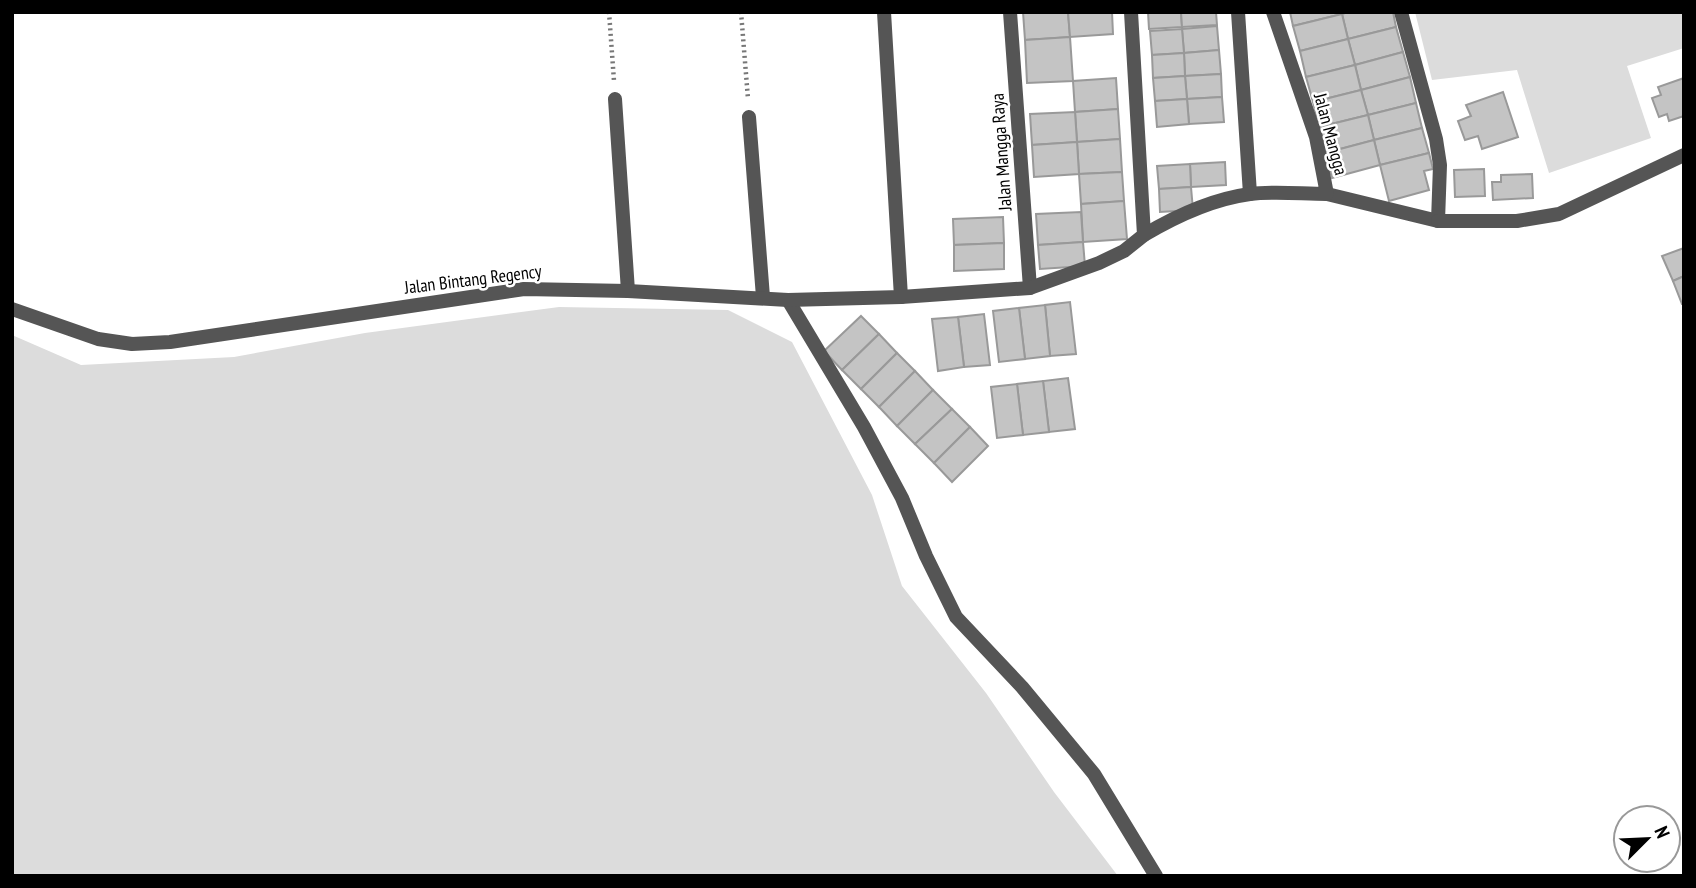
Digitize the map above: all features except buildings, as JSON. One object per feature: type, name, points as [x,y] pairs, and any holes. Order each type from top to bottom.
[{"type":"street","points":[[884,12],[901,297]]},
{"type":"street","name":"Jalan Mangga Raya","points":[[1010,12],[1030,288]]},
{"type":"street","points":[[1131,12],[1144,235]]},
{"type":"street","points":[[1238,12],[1250,194]]},
{"type":"street","name":"Jalan Mangga","points":[[1030,288],[1099,263],[1124,251],[1172,218],[1207,205],[1250,194],[1327,194],[1316,137],[1273,12]]},
{"type":"street","points":[[1401,12],[1436,139],[1440,166],[1438,221]]},
{"type":"street","points":[[615,99],[628,291]]},
{"type":"street","points":[[749,117],[763,297]]},
{"type":"street","points":[[1327,194],[1438,221],[1517,221],[1559,214],[1684,155]]},
{"type":"street","name":"Jalan Bintang Regency","points":[[12,309],[98,339],[132,344],[170,342],[524,289],[628,291],[788,300],[901,297],[1030,288]]},
{"type":"street","points":[[788,300],[864,427],[902,498],[926,556],[956,617],[1022,687],[1094,774],[1156,876]]},
{"type":"path","points":[[609,12],[615,99]]},
{"type":"path","points":[[741,12],[749,117]]},
{"type":"shaded area","points":[[1415,12],[1684,12],[1684,48],[1627,66],[1651,138],[1549,173],[1517,70],[1432,80]]},
{"type":"shaded area","points":[[559,307],[728,310],[792,342],[872,495],[902,586],[986,693],[1054,792],[1118,876],[12,876],[12,335],[81,365],[234,357],[365,333]]}]
